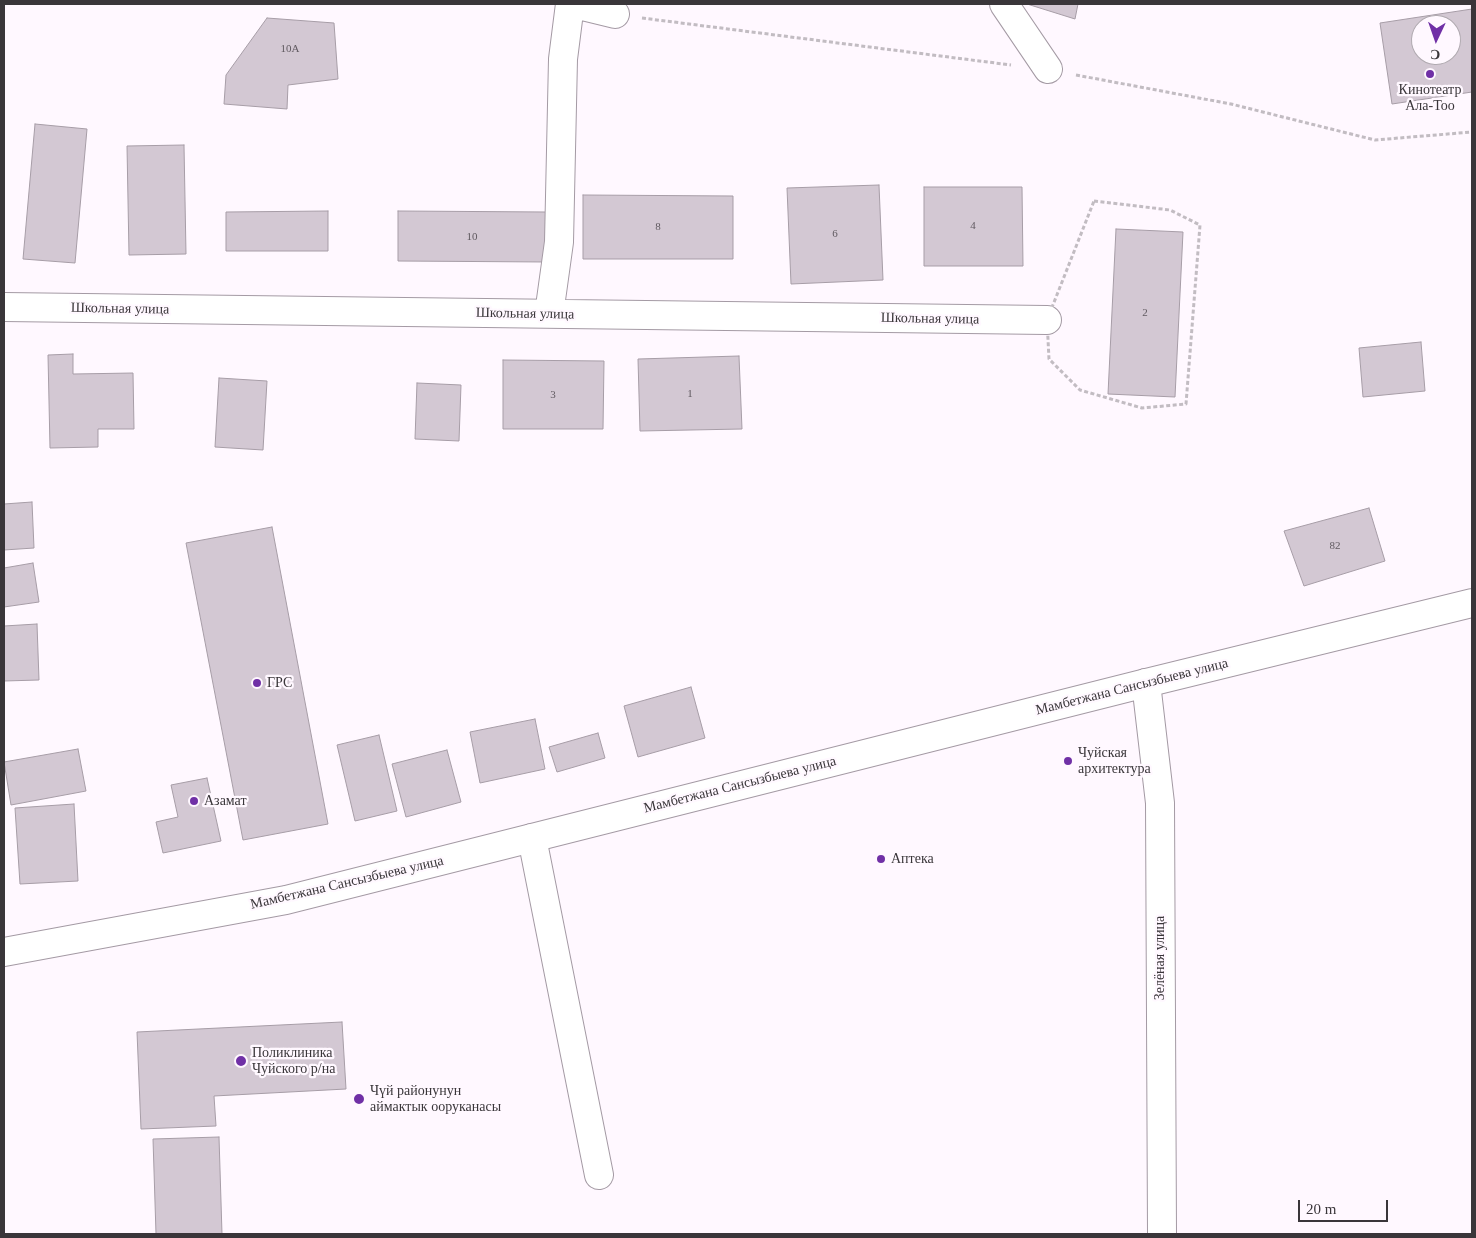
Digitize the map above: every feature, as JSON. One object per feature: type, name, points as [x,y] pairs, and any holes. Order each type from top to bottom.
[{"type":"street","points":[[549,314],[559,242],[563,59],[572,4],[616,14]]},
{"type":"street","points":[[1004,4],[1048,69]]},
{"type":"street","name":"Школьная улица","points":[[4,308],[1047,320]]},
{"type":"street","name":"Мамбетжана Сансызбыева улица","points":[[4,952],[286,900],[1146,683],[1472,604]]},
{"type":"street","name":"Зелёная улица","points":[[1146,683],[1160,803],[1162,1234]]},
{"type":"street","points":[[532,838],[599,1175]]},
{"type":"path","points":[[616,14],[1048,69],[1231,104],[1375,140],[1472,132]]},
{"type":"path","points":[[1094,201],[1170,210],[1200,225],[1186,404],[1142,408],[1080,390],[1049,358],[1047,320],[1094,201]]},
{"type":"building","points":[[1027,4],[1078,4],[1075,19]]},
{"type":"building","name":"Кинотеатр Ала-Тоо","points":[[1472,9],[1472,92],[1392,104],[1380,23],[1411,18],[1411,65],[1461,65],[1461,15],[1433,15]]},
{"type":"building","points":[[267,18],[334,23],[338,79],[288,85],[287,109],[224,104],[226,75]]},
{"type":"building","points":[[35,124],[87,129],[75,263],[23,259]]},
{"type":"building","points":[[184,145],[186,254],[129,255],[127,146]]},
{"type":"building","points":[[879,185],[883,280],[791,284],[787,188]]},
{"type":"building","points":[[924,187],[1022,187],[1023,266],[924,266]]},
{"type":"building","points":[[583,195],[733,196],[733,259],[583,259]]},
{"type":"building","points":[[328,211],[328,251],[226,251],[226,212]]},
{"type":"building","points":[[398,211],[546,212],[546,262],[398,261]]},
{"type":"building","points":[[1116,229],[1183,232],[1175,397],[1108,394]]},
{"type":"building","points":[[1421,342],[1425,391],[1363,397],[1359,348]]},
{"type":"building","points":[[73,354],[73,374],[133,373],[134,429],[98,429],[98,447],[50,448],[48,355]]},
{"type":"building","points":[[739,356],[742,429],[640,431],[638,359]]},
{"type":"building","points":[[503,360],[604,361],[603,429],[503,429]]},
{"type":"building","points":[[219,378],[267,381],[263,450],[215,447]]},
{"type":"building","points":[[417,383],[461,385],[459,441],[415,439]]},
{"type":"building","points":[[32,502],[34,548],[4,550],[4,504]]},
{"type":"building","points":[[1369,508],[1385,561],[1304,586],[1284,531]]},
{"type":"building","name":"ГРС","points":[[272,527],[328,824],[243,840],[186,543]]},
{"type":"building","points":[[33,563],[39,602],[4,607],[4,568]]},
{"type":"building","points":[[37,624],[39,680],[4,681],[4,626]]},
{"type":"building","points":[[691,687],[705,738],[638,757],[624,706]]},
{"type":"building","points":[[535,719],[545,769],[480,783],[470,732]]},
{"type":"building","points":[[598,733],[605,758],[557,772],[549,747]]},
{"type":"building","points":[[379,735],[397,811],[355,821],[337,745]]},
{"type":"building","points":[[78,749],[86,791],[11,805],[4,762]]},
{"type":"building","points":[[447,750],[461,802],[406,817],[392,764]]},
{"type":"building","name":"Азамат","points":[[207,778],[221,841],[163,853],[156,822],[178,817],[171,785]]},
{"type":"building","points":[[74,804],[78,881],[20,884],[15,808]]},
{"type":"building","name":"Поликлиника Чуйского р/на","points":[[342,1022],[346,1089],[214,1096],[216,1126],[141,1129],[137,1032]]},
{"type":"building","points":[[219,1137],[222,1234],[156,1234],[153,1139]]},
{"type":"place","name":"Кинотеатр Ала-Тоо","points":[[1430,74]]},
{"type":"place","name":"ГРС","points":[[257,683]]},
{"type":"place","name":"Чуйская архитектура","points":[[1068,761]]},
{"type":"place","name":"Азамат","points":[[194,801]]},
{"type":"place","name":"Аптека","points":[[881,859]]},
{"type":"place","name":"Поликлиника Чуйского р/на","points":[[241,1061]]},
{"type":"place","name":"Чүй районунун аймактык ооруканасы","points":[[359,1099]]}]
